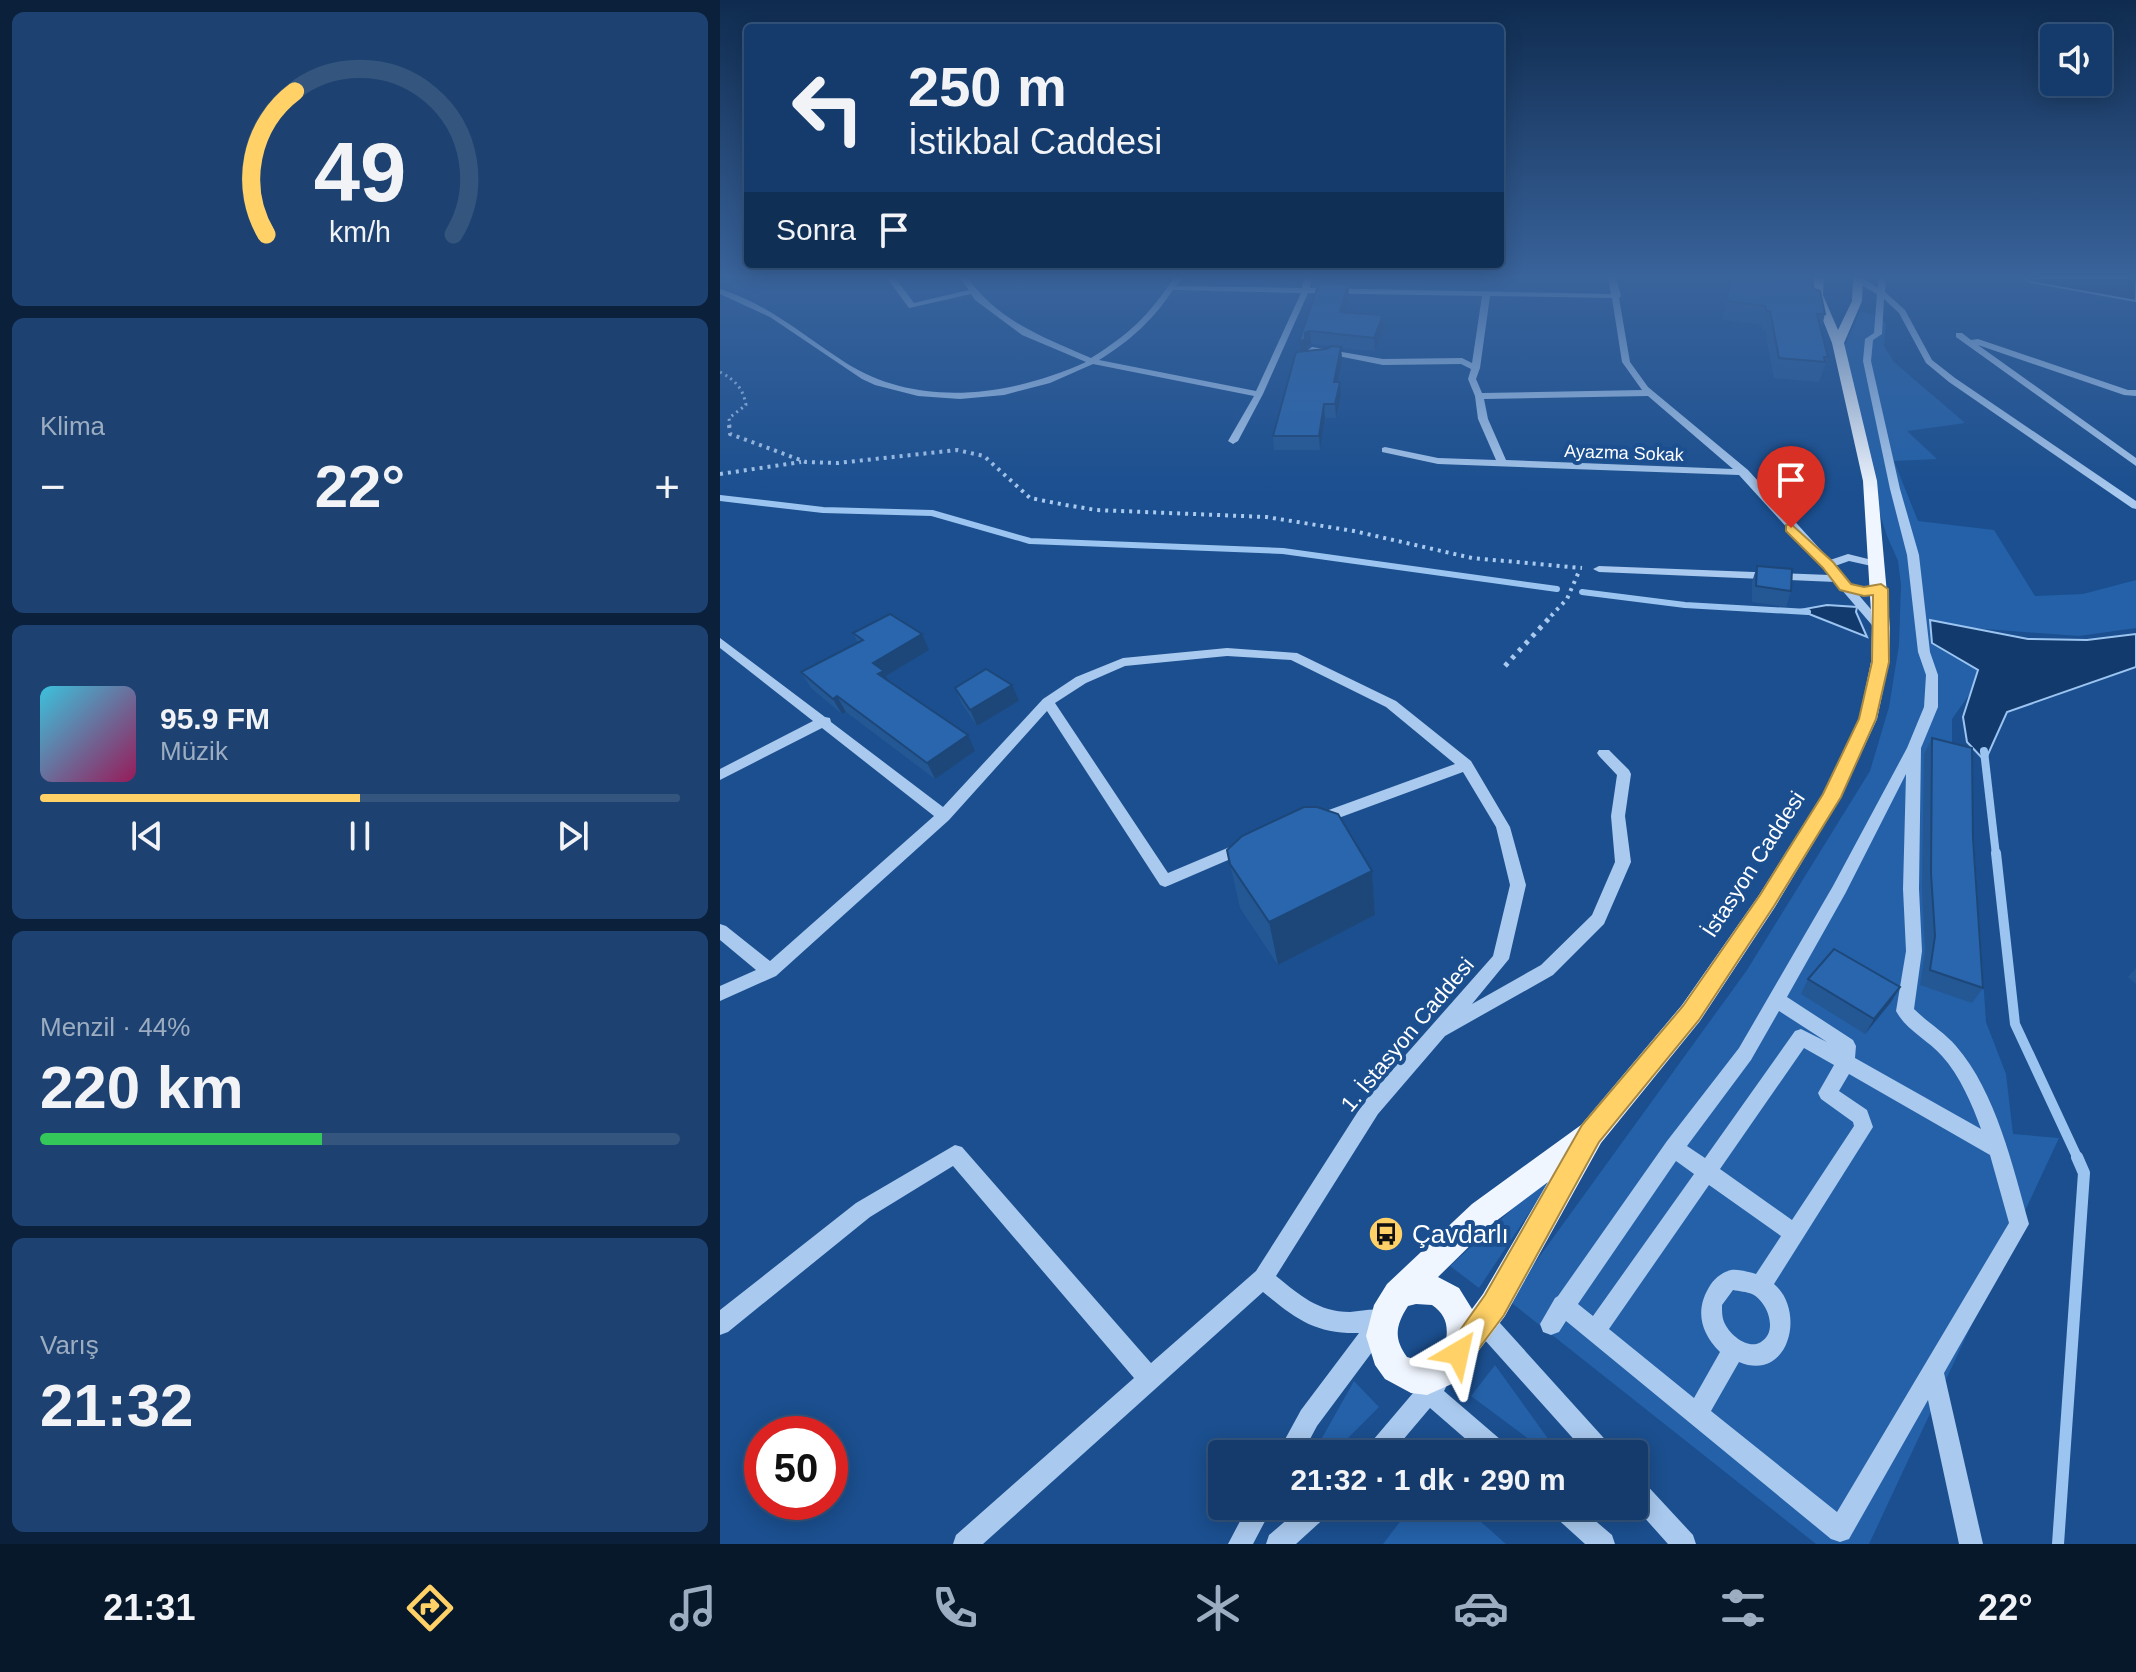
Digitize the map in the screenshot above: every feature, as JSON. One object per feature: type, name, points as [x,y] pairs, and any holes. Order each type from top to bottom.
[{"type":"main road","points":[[1840,350],[1870,481],[1876,564]]},
{"type":"main road","name":"İstasyon Caddesi","points":[[1455,1359],[1494,1305],[1591,1134],[1691,1013],[1767,901],[1831,797],[1868,719],[1880,662],[1881,589],[1876,564]]},
{"type":"main road","name":"İstasyon Caddesi","points":[[1390,1308],[1482,1214],[1591,1134]]},
{"type":"main road","points":[[1424,1287],[1438,1291],[1450,1300],[1462,1325],[1455,1359],[1428,1378],[1402,1374],[1391,1366],[1383,1352],[1390,1308],[1410,1289],[1424,1287]]},
{"type":"street","points":[[821,350],[876,382],[915,394],[959,396],[1018,389],[1094,362],[1110,350]]},
{"type":"street","points":[[1066,350],[1094,362],[1259,394]]},
{"type":"street","points":[[1233,441],[1283,350]]},
{"type":"street","points":[[1312,350],[1383,362],[1462,361],[1476,368]]},
{"type":"street","points":[[1478,350],[1472,379],[1483,419],[1503,465]]},
{"type":"street","points":[[1624,350],[1626,362],[1650,393],[1744,472],[1881,628]]},
{"type":"street","points":[[1868,350],[1867,361],[1895,489],[1913,555],[1924,652],[1932,675],[1931,707],[1885,807],[1745,1054],[1556,1314],[1595,1331],[1840,1530],[2019,1224],[1998,1149],[1973,1088],[1952,1055],[1905,1011],[1914,951],[1911,874],[1914,748],[1918,737]]},
{"type":"street","points":[[1923,350],[1929,361],[1952,380],[2136,506]]},
{"type":"street","points":[[1980,350],[2136,463]]},
{"type":"street","points":[[2003,350],[2127,393],[2136,393]]},
{"type":"street","points":[[1306,360],[1343,356]]},
{"type":"street","points":[[1479,396],[1650,393]]},
{"type":"street","name":"Ayazma Sokak","points":[[1385,450],[1438,461],[1503,465],[1744,472]]},
{"type":"street","points":[[1828,565],[1848,557],[1876,564]]},
{"type":"street","points":[[1599,569],[1842,583],[1864,591],[1881,589]]},
{"type":"street","points":[[720,642],[944,816]]},
{"type":"street","name":"1. İstasyon Caddesi","points":[[720,994],[770,971],[944,816],[1048,702],[1081,680],[1123,662],[1227,652],[1293,656],[1391,704],[1466,765],[1503,827],[1518,885],[1501,959],[1371,1108],[1263,1278],[965,1544]]},
{"type":"street","points":[[1048,702],[1165,881],[1263,840]]},
{"type":"street","points":[[720,775],[825,721]]},
{"type":"street","points":[[1435,1035],[1547,970],[1598,919],[1623,862],[1618,816],[1624,774],[1604,753]]},
{"type":"street","points":[[1307,824],[1466,765]]},
{"type":"street","points":[[720,931],[770,971]]},
{"type":"street","points":[[1760,1287],[1864,1127],[1860,1116],[1827,1093],[1845,1064],[1847,1046],[1777,1000]]},
{"type":"street","points":[[1595,1331],[1801,1037],[1998,1149]]},
{"type":"street","points":[[1674,1148],[1794,1233]]},
{"type":"street","points":[[720,1324],[863,1210],[955,1154],[1150,1379]]},
{"type":"street","points":[[1263,1278],[1322,1322],[1341,1324],[1390,1308]]},
{"type":"street","points":[[1733,1280],[1745,1280],[1760,1287],[1775,1301],[1781,1313],[1781,1337],[1775,1347],[1757,1356],[1734,1349],[1723,1340],[1711,1315],[1716,1292],[1733,1280]]},
{"type":"street","points":[[1297,1440],[1309,1418],[1390,1308]]},
{"type":"street","points":[[1482,1320],[1590,1440]]},
{"type":"street","points":[[1697,1415],[1734,1349]]},
{"type":"street","points":[[1388,1440],[1455,1359]]},
{"type":"street","points":[[1933,1371],[1971,1544]]},
{"type":"street","points":[[1429,1392],[1484,1440]]},
{"type":"street","points":[[1648,1504],[1684,1544]]},
{"type":"street","points":[[1240,1544],[1253,1520]]},
{"type":"street","points":[[1278,1544],[1305,1520]]},
{"type":"street","points":[[1576,1520],[1603,1544]]},
{"type":"path","points":[[720,372],[731,378],[745,393],[746,405],[729,418],[730,434],[806,462]]},
{"type":"path","points":[[720,474],[771,464],[838,463],[957,450],[984,456],[1030,498],[1066,505],[1096,510],[1266,517],[1354,531],[1472,558],[1599,569]]},
{"type":"path","points":[[1505,666],[1567,599],[1580,568]]},
{"type":"shaded area","points":[[1843,350],[1887,350],[1894,362],[1965,423],[1907,431],[1937,459],[1894,461],[1918,521],[1994,530],[2035,596],[2083,594],[2136,580],[2136,628],[2079,636],[1972,628],[1930,621],[1978,670],[1969,695],[1952,719],[1952,744],[1968,749],[1986,1022],[2006,1074],[2013,1134],[2059,1138],[1869,1544],[1816,1544],[1508,1300],[1747,970],[1870,771],[1889,707],[1899,645],[1901,585],[1898,561],[1865,467]]},
{"type":"shaded area","points":[[1827,605],[1857,607],[1856,612],[1867,637],[1799,610]]},
{"type":"shaded area","points":[[1930,620],[2028,639],[2087,640],[2136,634],[2136,667],[2007,712],[1985,761],[1967,742],[1963,717],[1978,670],[1932,643]]},
{"type":"shaded area","points":[[1557,1171],[1479,1288],[1450,1266],[1543,1181]]},
{"type":"shaded area","points":[[1495,1365],[1549,1440],[1530,1440],[1471,1396]]},
{"type":"shaded area","points":[[1354,1381],[1379,1407],[1346,1440],[1321,1440]]},
{"type":"shaded area","points":[[1401,1520],[1479,1520],[1506,1544],[1383,1544]]},
{"type":"building","points":[[1340,350],[1334,382],[1340,382],[1335,404],[1324,404],[1319,436],[1273,436],[1296,352]]},
{"type":"building","points":[[1777,350],[1826,350],[1828,357],[1824,357],[1825,362],[1779,358]]},
{"type":"building","points":[[1757,566],[1792,569],[1791,591],[1756,586]]},
{"type":"building","points":[[890,614],[922,634],[873,663],[884,671],[878,674],[968,735],[927,763],[837,696],[833,699],[801,672],[863,640],[853,633]]},
{"type":"building","points":[[986,669],[1012,685],[970,710],[955,688]]},
{"type":"building","points":[[1932,738],[1972,748],[1973,838],[1983,988],[1930,970],[1935,936],[1931,873]]},
{"type":"building","points":[[1304,807],[1317,807],[1338,814],[1372,871],[1269,922],[1230,864],[1227,850],[1242,836]]},
{"type":"building","points":[[1834,949],[1900,987],[1874,1019],[1808,979]]},
{"type":"waterway","points":[[720,498],[823,510],[932,513],[1030,541],[1283,551],[1557,589]]},
{"type":"waterway","points":[[1582,592],[1685,605],[1808,612]]},
{"type":"waterway","points":[[1984,751],[1996,855]]},
{"type":"waterway","points":[[1996,853],[2015,1024],[2078,1159]]},
{"type":"waterway","points":[[2058,1544],[2084,1173],[2077,1157]]},
{"type":"place","name":"Çavdarlı","points":[[1386,1234]]},
{"type":"route","points":[[1458,1353],[1494,1305],[1591,1134],[1691,1013],[1767,901],[1831,797],[1868,719],[1880,662],[1881,589],[1864,591],[1845,587],[1791,528]]}]
